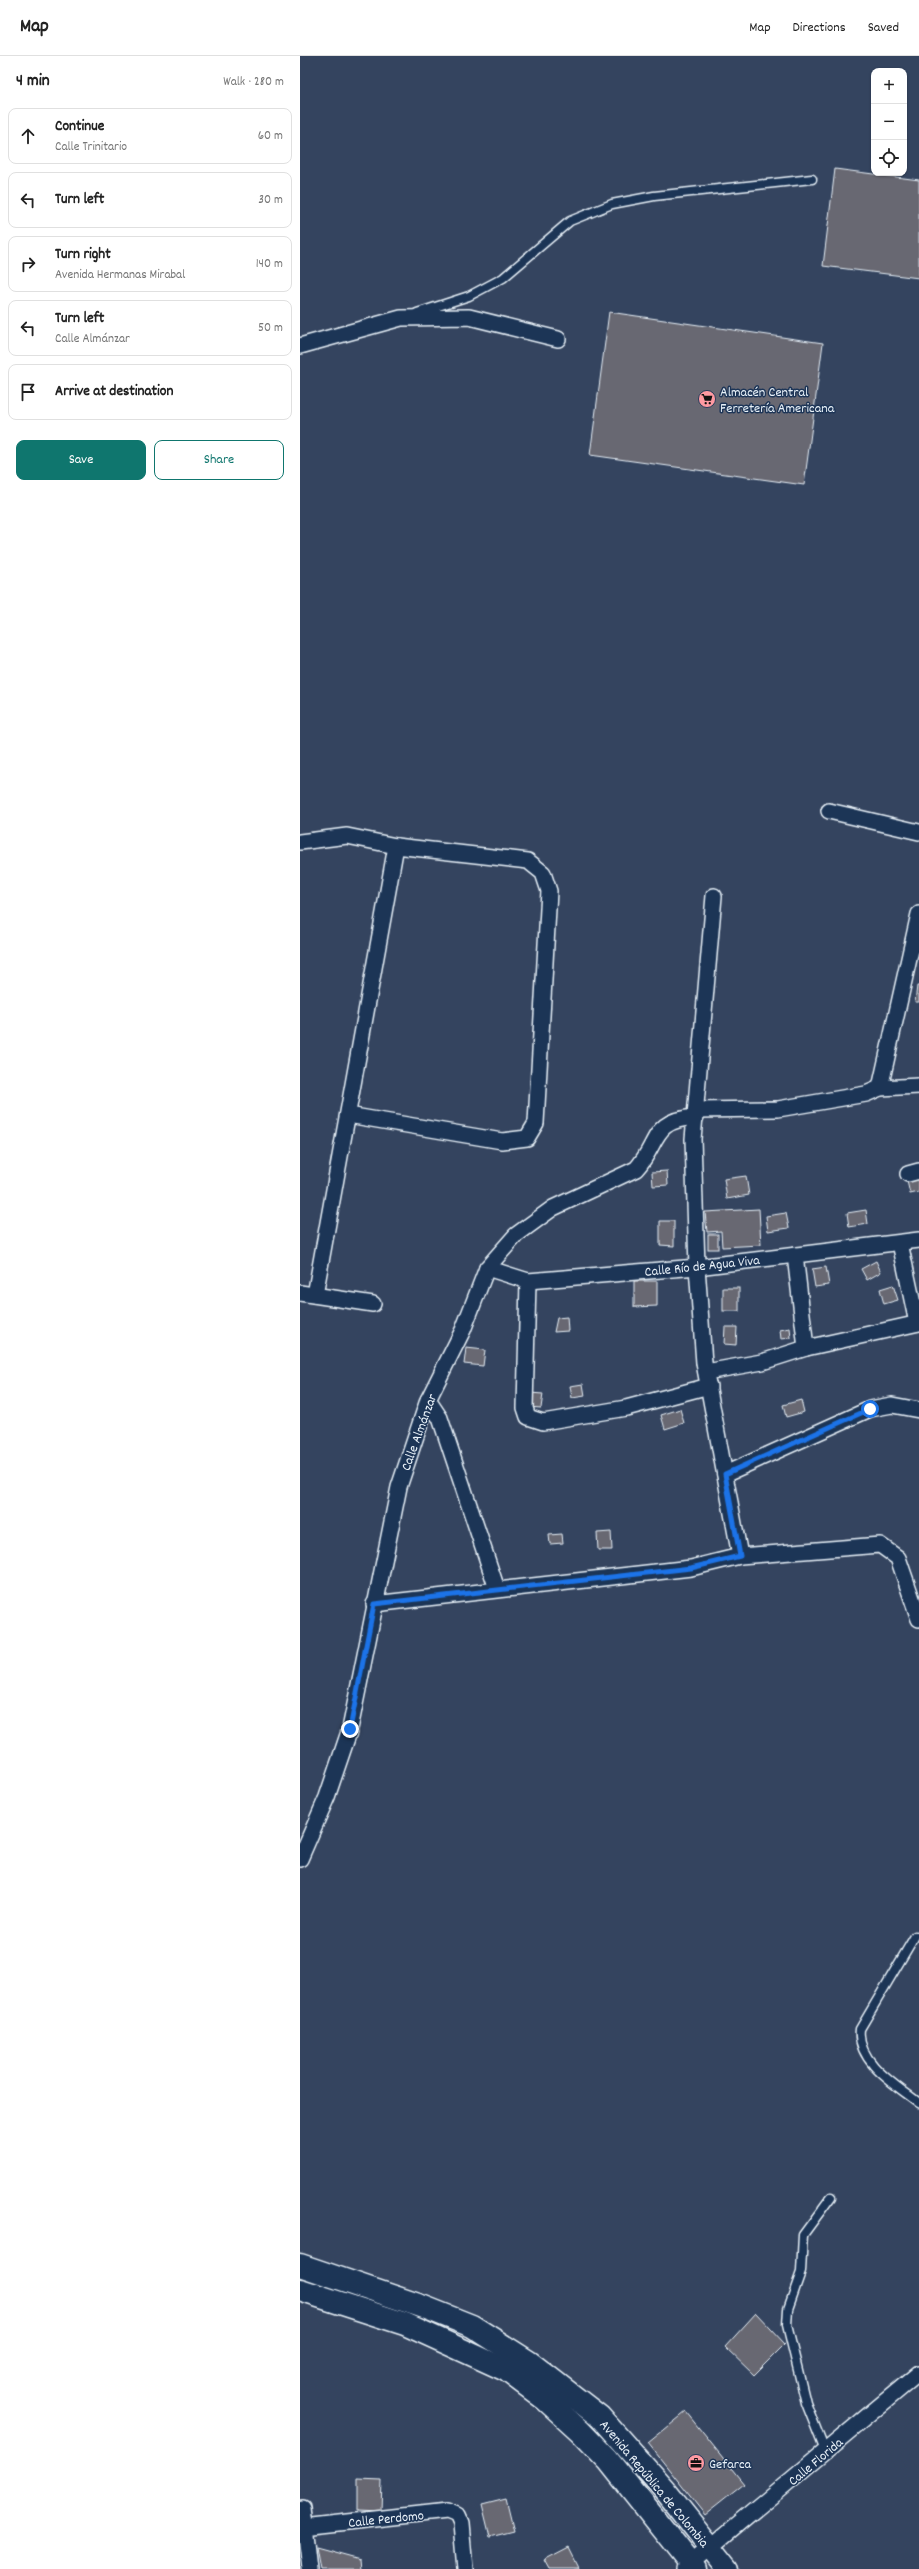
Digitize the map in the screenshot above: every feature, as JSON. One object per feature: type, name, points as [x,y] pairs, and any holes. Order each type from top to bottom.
[{"type":"main road","name":"Avenida República de Colombia","points":[[300,2265],[472,2326],[529,2362],[600,2417],[664,2489],[728,2569]]},
{"type":"main road","name":"Avenida República de Colombia","points":[[300,2290],[405,2324],[506,2370],[546,2400],[580,2431],[608,2460],[690,2567]]},
{"type":"street","points":[[300,346],[401,318],[469,317],[558,339]]},
{"type":"street","points":[[829,811],[919,832]]},
{"type":"street","points":[[300,842],[347,836],[396,846],[528,861],[544,873],[549,891],[536,1123],[527,1138],[502,1141],[348,1115]]},
{"type":"street","points":[[316,1295],[396,846]]},
{"type":"street","points":[[714,896],[694,1139],[697,1267],[707,1379],[740,1556]]},
{"type":"street","points":[[880,1088],[919,914]]},
{"type":"street","name":"Calle Almánzar","points":[[300,1860],[327,1798],[350,1729],[374,1604],[399,1487],[428,1400],[463,1330],[487,1268],[516,1235],[553,1208],[636,1169],[644,1161],[655,1136],[666,1124],[696,1113],[778,1109],[866,1094],[880,1088],[919,1086]]},
{"type":"street","name":"Calle Río de Agua Viva","points":[[487,1268],[528,1281],[697,1267],[919,1240]]},
{"type":"street","points":[[528,1281],[525,1408],[528,1417],[543,1422],[626,1408],[707,1379],[806,1348],[918,1323],[900,1243]]},
{"type":"street","points":[[795,1255],[806,1348]]},
{"type":"street","points":[[300,1293],[373,1304]]},
{"type":"street","points":[[428,1400],[440,1418],[497,1589]]},
{"type":"street","points":[[725,1474],[870,1409],[892,1405],[919,1410]]},
{"type":"street","points":[[374,1604],[691,1568],[740,1556],[880,1545],[898,1558],[919,1619]]},
{"type":"street","name":"Calle Florida","points":[[690,2567],[710,2548],[919,2373]]},
{"type":"street","points":[[302,2508],[309,2569]]},
{"type":"street","name":"Calle Perdomo","points":[[303,2527],[447,2512],[457,2515],[461,2524],[465,2569]]},
{"type":"lane","points":[[401,318],[469,296],[502,278],[570,221],[612,204],[654,196],[812,180]]},
{"type":"lane","points":[[915,1936],[860,2029],[858,2040],[871,2063],[919,2103]]},
{"type":"lane","points":[[825,2451],[806,2403],[787,2325],[788,2309],[801,2272],[803,2235],[831,2197]]},
{"type":"building","points":[[835,169],[871,174],[871,176],[888,176],[919,180],[919,278],[823,266]]},
{"type":"building","name":"Almacén Central Ferretería Americana","points":[[609,312],[823,343],[804,485],[590,455]]},
{"type":"building","points":[[917,986],[919,986],[919,1002],[915,1002]]},
{"type":"building","points":[[667,1171],[668,1185],[653,1186],[652,1172]]},
{"type":"building","points":[[746,1176],[749,1195],[727,1199],[724,1179]]},
{"type":"building","points":[[919,1178],[919,1192],[910,1194],[907,1181]]},
{"type":"building","points":[[759,1209],[761,1245],[722,1247],[721,1231],[707,1232],[705,1212]]},
{"type":"building","points":[[866,1210],[868,1224],[849,1227],[847,1213]]},
{"type":"building","points":[[786,1213],[789,1228],[768,1231],[766,1216]]},
{"type":"building","points":[[660,1221],[674,1221],[674,1246],[660,1245]]},
{"type":"building","points":[[708,1234],[718,1234],[718,1249],[708,1249]]},
{"type":"building","points":[[876,1261],[881,1272],[867,1280],[861,1269]]},
{"type":"building","points":[[826,1267],[829,1285],[815,1287],[812,1269]]},
{"type":"building","points":[[634,1281],[657,1281],[657,1306],[634,1307]]},
{"type":"building","points":[[893,1285],[898,1300],[884,1304],[880,1289]]},
{"type":"building","points":[[723,1288],[739,1288],[739,1311],[723,1311]]},
{"type":"building","points":[[567,1317],[568,1331],[554,1332],[557,1318]]},
{"type":"building","points":[[725,1327],[737,1327],[736,1345],[724,1344]]},
{"type":"building","points":[[790,1328],[791,1338],[781,1339],[780,1330]]},
{"type":"building","points":[[466,1348],[485,1350],[483,1366],[464,1364]]},
{"type":"building","points":[[583,1384],[585,1396],[572,1398],[570,1386]]},
{"type":"building","points":[[530,1393],[543,1394],[541,1408],[528,1407]]},
{"type":"building","points":[[801,1400],[804,1412],[786,1417],[783,1405]]},
{"type":"building","points":[[680,1409],[684,1423],[665,1429],[661,1415]]},
{"type":"building","points":[[611,1532],[612,1550],[598,1550],[597,1533]]},
{"type":"building","points":[[562,1534],[563,1543],[550,1544],[549,1535]]},
{"type":"building","points":[[756,2313],[785,2344],[754,2375],[725,2347]]},
{"type":"building","name":"Gefarca","points":[[686,2412],[744,2484],[705,2515],[648,2443]]},
{"type":"building","points":[[358,2479],[382,2480],[381,2511],[358,2510]]},
{"type":"building","points":[[506,2498],[514,2531],[490,2537],[482,2504]]},
{"type":"building","points":[[316,2547],[360,2559],[361,2569],[320,2569]]},
{"type":"building","points":[[569,2547],[580,2569],[549,2569],[544,2560]]},
{"type":"place","name":"Almacén Central Ferretería Americana","points":[[707,399]]},
{"type":"place","name":"Gefarca","points":[[696,2463]]},
{"type":"route","points":[[350,1729],[374,1604],[691,1568],[740,1556],[725,1474],[870,1409]]}]
